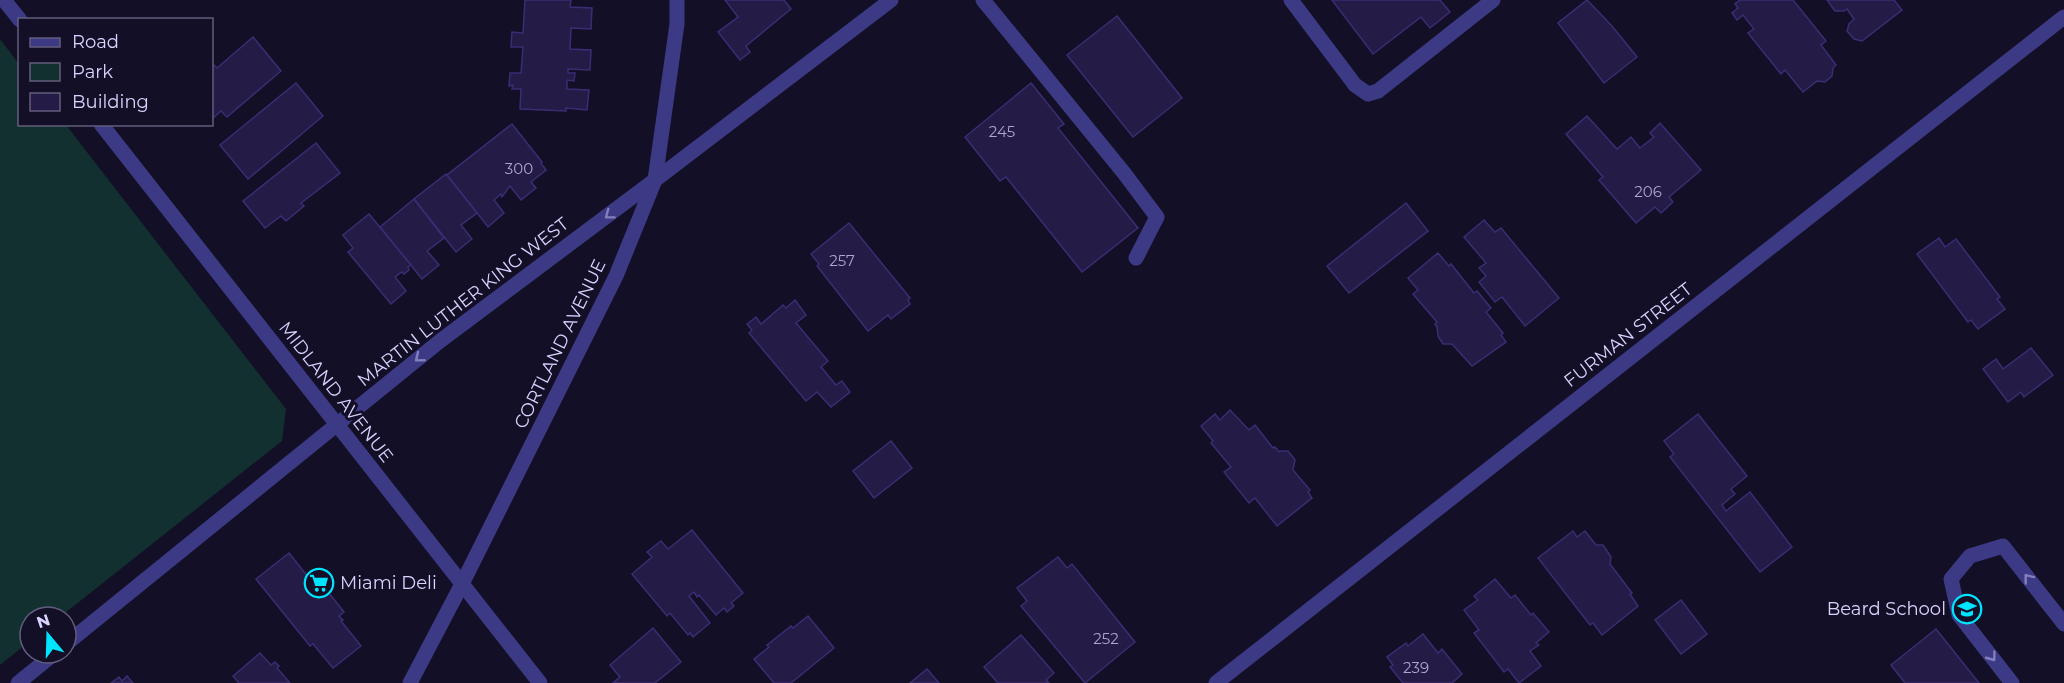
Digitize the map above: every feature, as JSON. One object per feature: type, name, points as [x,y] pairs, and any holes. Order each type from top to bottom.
[{"type":"street","points":[[4,0],[18,18]]},
{"type":"street","name":"CORTLAND AVENUE","points":[[410,683],[616,276],[656,180],[677,24],[678,0]]},
{"type":"street","name":"MARTIN LUTHER KING WEST","points":[[78,634],[440,341],[656,180],[891,0]]},
{"type":"street","points":[[983,0],[1157,217],[1136,258]]},
{"type":"street","points":[[1291,0],[1355,85],[1368,94],[1378,92],[1493,0]]},
{"type":"street","name":"FURMAN STREET","points":[[1216,683],[2064,17]]},
{"type":"street","name":"MIDLAND AVENUE","points":[[103,126],[540,683]]},
{"type":"street","points":[[2012,683],[1959,615],[1951,579],[1970,556],[2003,546],[2064,624]]},
{"type":"street","points":[[18,683],[40,665]]},
{"type":"green space","points":[[0,39],[18,63],[18,126],[67,126],[286,409],[282,441],[75,605],[18,605],[18,651],[0,665]]},
{"type":"building","points":[[525,0],[571,0],[570,7],[592,8],[591,29],[571,28],[570,49],[591,50],[590,70],[568,69],[568,73],[575,73],[574,81],[567,80],[567,89],[589,90],[587,110],[520,109],[521,89],[512,89],[513,85],[509,86],[510,73],[521,73],[523,47],[511,47],[512,32],[523,33]]},
{"type":"building","points":[[725,0],[784,0],[791,9],[746,46],[750,52],[740,60],[718,32],[738,17]]},
{"type":"building","points":[[1332,0],[1440,0],[1450,12],[1430,28],[1421,17],[1373,54]]},
{"type":"building","points":[[1587,0],[1637,57],[1604,83],[1558,23]]},
{"type":"building","points":[[1740,0],[1793,0],[1826,41],[1821,45],[1836,65],[1832,76],[1825,82],[1817,81],[1803,92],[1785,70],[1781,74],[1748,33],[1754,29],[1743,15],[1737,20],[1732,13],[1738,8],[1735,4]]},
{"type":"building","points":[[1827,0],[1894,0],[1902,10],[1862,41],[1854,39],[1847,31],[1854,19],[1847,9],[1835,11]]},
{"type":"building","points":[[1117,16],[1182,98],[1133,137],[1067,55]]},
{"type":"building","points":[[253,37],[281,71],[227,117],[221,111],[213,118],[213,66],[217,68]]},
{"type":"building","points":[[296,83],[323,116],[248,179],[220,145]]},
{"type":"building","points":[[1031,83],[1064,124],[1058,128],[1138,228],[1082,272],[1006,177],[1000,181],[965,137]]},
{"type":"building","points":[[1587,116],[1617,149],[1631,137],[1640,148],[1654,137],[1650,133],[1660,123],[1701,170],[1669,197],[1673,202],[1661,213],[1655,207],[1636,223],[1599,180],[1603,177],[1566,134]]},
{"type":"building","points":[[512,124],[546,170],[531,182],[536,188],[521,200],[510,186],[502,197],[501,194],[494,200],[504,213],[488,227],[447,175]]},
{"type":"building","points":[[316,143],[340,173],[301,203],[304,206],[286,221],[281,216],[265,228],[243,201]]},
{"type":"building","points":[[446,174],[477,213],[461,225],[472,239],[456,252],[414,199]]},
{"type":"building","points":[[414,199],[444,238],[427,251],[439,265],[422,279],[380,227]]},
{"type":"building","points":[[1406,203],[1428,231],[1349,293],[1327,266]]},
{"type":"building","points":[[369,214],[411,265],[404,274],[402,272],[395,277],[406,291],[391,304],[348,252],[353,248],[343,235]]},
{"type":"building","points":[[1484,220],[1495,232],[1501,228],[1559,298],[1525,326],[1502,297],[1495,302],[1479,282],[1486,276],[1479,268],[1486,263],[1464,237]]},
{"type":"building","points":[[849,223],[910,298],[908,300],[910,304],[891,319],[888,315],[868,331],[817,266],[819,264],[811,254]]},
{"type":"building","points":[[1939,238],[1945,247],[1956,239],[2000,297],[1997,299],[2005,309],[1978,329],[1971,320],[1968,322],[1917,254]]},
{"type":"building","points":[[1438,253],[1449,266],[1451,264],[1474,293],[1477,291],[1491,308],[1486,312],[1503,333],[1501,335],[1506,342],[1472,366],[1452,344],[1443,344],[1438,336],[1435,324],[1437,322],[1413,294],[1418,290],[1408,278]]},
{"type":"building","points":[[795,300],[806,315],[796,323],[828,361],[821,367],[836,385],[842,381],[850,392],[831,407],[817,392],[806,401],[749,333],[752,330],[747,324],[756,317],[761,324],[783,305],[786,308]]},
{"type":"building","points":[[2031,348],[2053,375],[2024,397],[2021,392],[2008,402],[1983,369],[1996,359],[2003,369]]},
{"type":"building","points":[[1230,410],[1249,430],[1255,425],[1273,448],[1275,447],[1279,452],[1288,451],[1295,460],[1293,470],[1310,490],[1308,492],[1312,498],[1277,526],[1255,498],[1249,503],[1224,472],[1231,467],[1211,443],[1213,441],[1201,426],[1215,414],[1220,420]]},
{"type":"building","points":[[1698,414],[1747,476],[1731,489],[1735,494],[1722,505],[1726,511],[1750,492],[1792,547],[1760,572],[1670,457],[1674,454],[1664,441]]},
{"type":"building","points":[[891,441],[912,468],[874,498],[853,471]]},
{"type":"building","points":[[692,530],[743,593],[731,603],[734,606],[727,612],[724,608],[716,615],[699,595],[697,597],[694,592],[689,596],[710,623],[693,637],[690,633],[688,635],[670,613],[667,616],[632,574],[652,557],[647,552],[661,541],[668,549]]},
{"type":"building","points":[[1573,531],[1577,537],[1585,531],[1596,545],[1603,545],[1611,557],[1610,564],[1632,593],[1630,594],[1638,606],[1602,635],[1593,623],[1590,625],[1538,558]]},
{"type":"building","points":[[289,553],[324,597],[329,593],[344,612],[339,616],[343,620],[341,621],[361,646],[333,668],[313,644],[310,646],[256,579]]},
{"type":"building","points":[[1058,557],[1067,568],[1072,564],[1135,642],[1085,683],[1021,606],[1027,601],[1017,588]]},
{"type":"building","points":[[1495,579],[1511,598],[1515,595],[1549,632],[1536,643],[1539,645],[1530,651],[1541,666],[1519,683],[1508,669],[1504,672],[1474,633],[1479,630],[1464,610],[1478,600],[1474,596]]},
{"type":"building","points":[[1681,600],[1707,634],[1681,654],[1655,620]]},
{"type":"building","points":[[808,616],[834,648],[791,683],[774,683],[754,659],[769,647],[767,645]]},
{"type":"building","points":[[653,628],[681,662],[655,683],[613,683],[620,677],[610,665]]},
{"type":"building","points":[[1936,629],[1979,683],[1905,683],[1891,665]]},
{"type":"building","points":[[1423,634],[1438,653],[1442,649],[1462,674],[1452,683],[1403,683],[1390,667],[1393,665],[1387,657],[1406,643],[1408,646]]},
{"type":"building","points":[[1021,635],[1054,673],[1046,680],[1049,683],[998,683],[984,667]]},
{"type":"building","points":[[260,653],[271,665],[275,662],[279,666],[277,668],[290,683],[239,683],[233,676]]},
{"type":"building","points":[[927,669],[939,683],[910,683]]},
{"type":"building","points":[[127,676],[133,683],[111,683],[119,677],[122,681]]},
{"type":"place","name":"Miami Deli","points":[[319,583]]},
{"type":"place","name":"Beard School","points":[[1967,609]]}]
